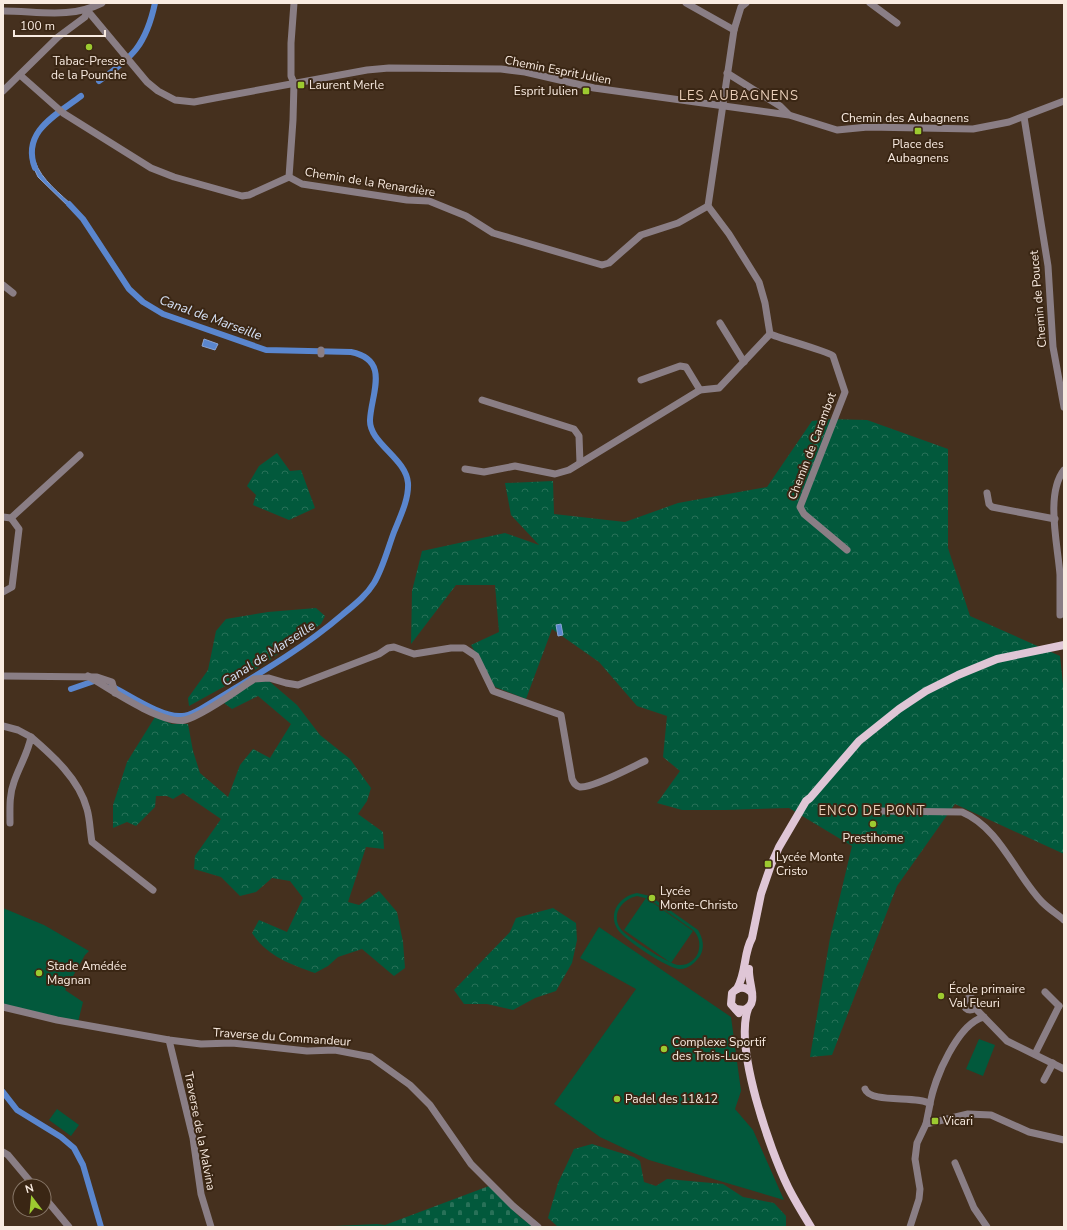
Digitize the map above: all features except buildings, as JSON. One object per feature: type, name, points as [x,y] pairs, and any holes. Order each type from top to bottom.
[{"type":"main road","points":[[744,1029],[748,1009],[753,1002],[749,980],[752,938],[761,894],[779,847],[806,801],[859,741],[899,709],[926,691],[958,675],[997,659],[1064,644]]},
{"type":"main road","points":[[752,938],[748,944],[743,978],[737,989],[732,993],[731,999],[740,1014],[744,1029],[751,1074],[765,1126],[788,1187],[811,1227]]},
{"type":"main road","points":[[737,989],[745,988],[752,993]]},
{"type":"main road","points":[[736,1009],[748,1009]]},
{"type":"street","points":[[3,11],[53,13],[87,10],[102,3]]},
{"type":"street","points":[[20,75],[61,111],[151,168],[174,177],[242,196],[249,195],[289,177],[294,83],[291,76],[291,43],[294,3]]},
{"type":"street","points":[[686,3],[734,30]]},
{"type":"street","points":[[465,469],[484,472],[515,466],[555,474],[562,473],[700,390],[719,388],[770,334],[766,303],[759,282],[729,234],[708,206],[734,30],[742,8],[746,3]]},
{"type":"street","points":[[870,3],[897,23]]},
{"type":"street","points":[[3,91],[58,37],[85,17],[87,10]]},
{"type":"street","name":"Chemin Esprit Julien","points":[[87,10],[147,82],[169,98],[182,102],[216,98],[367,70],[389,68],[500,69],[543,76],[594,88],[722,105]]},
{"type":"street","points":[[728,73],[780,106],[789,115]]},
{"type":"street","name":"Chemin des Aubagnens","points":[[722,105],[789,115],[837,130],[868,127],[974,129],[1002,124],[1064,101]]},
{"type":"street","name":"Chemin de Poucet","points":[[1024,117],[1048,266],[1053,347],[1064,407]]},
{"type":"street","name":"Chemin de la Renardière","points":[[289,177],[302,184],[436,203],[466,216],[493,233],[602,265],[609,263],[641,235],[678,223],[708,206]]},
{"type":"street","points":[[3,285],[13,294]]},
{"type":"street","points":[[720,323],[744,362]]},
{"type":"street","name":"Chemin de Carambot","points":[[770,334],[831,354],[842,381],[844,392],[837,416],[828,434],[800,507],[804,514],[847,550]]},
{"type":"street","points":[[641,380],[680,366],[686,367],[700,390]]},
{"type":"street","points":[[482,400],[574,429],[579,436],[580,463]]},
{"type":"street","points":[[12,518],[80,455]]},
{"type":"street","points":[[1060,615],[1060,574],[1054,500],[1059,476],[1064,470]]},
{"type":"street","points":[[987,493],[988,500],[992,507],[1055,519]]},
{"type":"street","points":[[3,516],[12,518],[19,529],[17,558],[12,588],[3,592]]},
{"type":"street","points":[[3,676],[92,679],[102,678],[114,688],[156,714],[177,721],[186,719],[201,712],[258,678],[269,678],[286,683],[298,684],[379,654],[388,648],[394,647],[414,654],[451,648],[464,648],[476,656],[493,690],[561,715],[574,784],[579,787],[589,786],[645,762]]},
{"type":"street","points":[[3,726],[18,730],[31,737],[45,749],[71,777],[87,808],[92,842],[153,890]]},
{"type":"street","points":[[10,823],[9,801],[13,783],[29,748],[31,737]]},
{"type":"street","points":[[879,811],[962,812],[974,817],[987,828],[1042,902],[1064,920]]},
{"type":"street","points":[[1035,1054],[1061,1005],[1045,992]]},
{"type":"street","name":"Traverse du Commandeur","points":[[3,1007],[57,1020],[169,1040],[202,1044],[232,1043],[307,1051],[335,1050],[371,1057],[404,1081],[430,1105],[471,1164],[513,1206],[538,1227]]},
{"type":"street","points":[[975,1008],[1007,1041],[1064,1069]]},
{"type":"street","points":[[910,1227],[919,1199],[920,1189],[915,1159],[917,1143],[926,1124],[940,1068],[964,1031],[975,1020],[984,1017]]},
{"type":"street","name":"Traverse de la Malvina","points":[[169,1040],[191,1130],[201,1194],[211,1227]]},
{"type":"street","points":[[1044,1080],[1053,1064]]},
{"type":"street","points":[[865,1089],[868,1093],[894,1100],[920,1100],[930,1104]]},
{"type":"street","points":[[926,1124],[968,1114],[991,1115],[1029,1132],[1064,1140]]},
{"type":"street","points":[[3,1152],[8,1154],[28,1178]]},
{"type":"street","points":[[955,1163],[974,1208],[987,1227]]},
{"type":"street","points":[[52,1207],[69,1227]]},
{"type":"green space","points":[[828,419],[867,420],[948,449],[948,548],[970,616],[1060,656],[1064,694],[1064,854],[955,804],[897,886],[832,1055],[810,1057],[830,938],[852,846],[789,808],[682,810],[657,803],[680,771],[663,757],[667,716],[637,706],[599,662],[552,629],[526,699],[495,687],[471,645],[499,632],[495,585],[456,585],[411,644],[412,591],[422,551],[505,533],[539,545],[511,515],[505,483],[553,481],[554,514],[625,522],[678,503],[767,487],[812,421]]},
{"type":"green space","points":[[277,453],[290,471],[301,470],[315,508],[289,520],[253,505],[256,495],[247,486],[259,466]]},
{"type":"green space","points":[[316,608],[325,616],[321,624],[256,669],[189,706],[188,698],[208,670],[216,631],[226,619],[268,612]]},
{"type":"green space","points":[[262,680],[269,681],[297,705],[320,735],[350,759],[371,788],[367,801],[358,814],[383,832],[384,849],[366,847],[348,902],[359,905],[379,891],[397,912],[403,942],[405,968],[394,976],[362,949],[338,957],[328,966],[315,973],[280,958],[265,948],[252,933],[259,920],[287,932],[303,898],[290,881],[272,878],[256,892],[240,896],[221,877],[194,869],[195,856],[221,819],[183,793],[173,799],[167,796],[156,796],[155,807],[136,826],[127,822],[113,828],[113,805],[127,762],[155,717],[172,724],[188,724],[193,751],[200,773],[228,797],[240,765],[253,749],[270,758],[291,724],[258,696],[232,709],[224,703],[253,683]]},
{"type":"green space","points":[[637,893],[650,896],[698,930],[703,946],[700,956],[694,963],[686,968],[674,968],[638,947],[622,935],[615,924],[615,912],[617,906],[625,898]],"holes":[[[637,896],[649,899],[693,930],[697,935],[699,940],[699,950],[697,956],[693,960],[685,965],[674,964],[638,943],[620,928],[617,917],[623,903]]]},
{"type":"green space","points":[[646,898],[693,931],[671,963],[624,930]]},
{"type":"green space","name":"Stade Amédée Magnan","points":[[3,908],[44,925],[89,951],[85,955],[65,990],[83,1002],[78,1022],[3,1004]]},
{"type":"green space","points":[[553,908],[576,923],[577,940],[572,963],[556,991],[535,998],[513,1010],[487,1004],[464,1004],[454,990],[510,932],[516,918]]},
{"type":"green space","name":"Complexe Sportif des Trois-Lucs","points":[[599,927],[731,1017],[741,1091],[735,1109],[753,1130],[784,1200],[649,1160],[600,1137],[554,1104],[636,989],[580,958]]},
{"type":"green space","points":[[979,1039],[995,1045],[983,1076],[966,1069]]},
{"type":"green space","points":[[57,1109],[79,1125],[71,1136],[49,1120]]},
{"type":"green space","points":[[592,1144],[634,1157],[640,1161],[644,1182],[656,1186],[667,1179],[723,1184],[743,1197],[774,1203],[786,1216],[786,1227],[557,1226],[548,1218],[558,1183],[574,1149]]},
{"type":"green space","points":[[489,1186],[520,1217],[534,1227],[313,1227],[377,1224],[385,1225]]},
{"type":"water","points":[[35,161],[47,181],[75,208],[72,210],[38,177],[31,162]]},
{"type":"water","points":[[204,339],[218,344],[215,350],[202,346]]},
{"type":"water","points":[[561,624],[563,635],[558,636],[556,625]]},
{"type":"waterway","name":"Canal de Marseille","points":[[99,81],[121,65],[136,49],[147,30],[155,3]]},
{"type":"waterway","name":"Canal de Marseille","points":[[35,168],[32,155],[33,144],[37,134],[43,126],[61,110],[81,96]]},
{"type":"waterway","name":"Canal de Marseille","points":[[69,204],[83,219],[129,289],[143,302],[163,314],[266,350],[351,352],[363,356],[371,362],[375,370],[376,379],[371,410],[371,428],[375,436],[401,466],[406,474],[408,483],[404,508],[380,571],[371,588],[360,600],[342,615],[291,653],[199,710],[182,716],[174,716],[155,710],[111,686]]},
{"type":"waterway","name":"Canal de Marseille","points":[[71,689],[97,680]]},
{"type":"waterway","name":"Canal de Marseille","points":[[3,1092],[17,1110],[61,1137],[74,1148],[83,1165],[101,1227]]},
{"type":"place","name":"Tabac-Presse de la Pounche","points":[[89,47]]},
{"type":"place","name":"Laurent Merle","points":[[301,85]]},
{"type":"place","name":"Esprit Julien","points":[[586,91]]},
{"type":"place","name":"Place des Aubagnens","points":[[918,131]]},
{"type":"place","name":"Prestihome","points":[[873,824]]},
{"type":"place","name":"Lycée Monte Cristo","points":[[768,864]]},
{"type":"place","name":"Lycée Monte-Christo","points":[[652,898]]},
{"type":"place","name":"Stade Amédée Magnan","points":[[39,973]]},
{"type":"place","name":"École primaire Val Fleuri","points":[[941,996]]},
{"type":"place","name":"Complexe Sportif des Trois-Lucs","points":[[664,1049]]},
{"type":"place","name":"Padel des 11&12","points":[[617,1099]]},
{"type":"place","name":"Vicari","points":[[935,1121]]},
{"type":"district","name":"LES AUBAGNENS","points":[[739,95]]},
{"type":"district","name":"ENCO DE PONT","points":[[872,810]]}]
